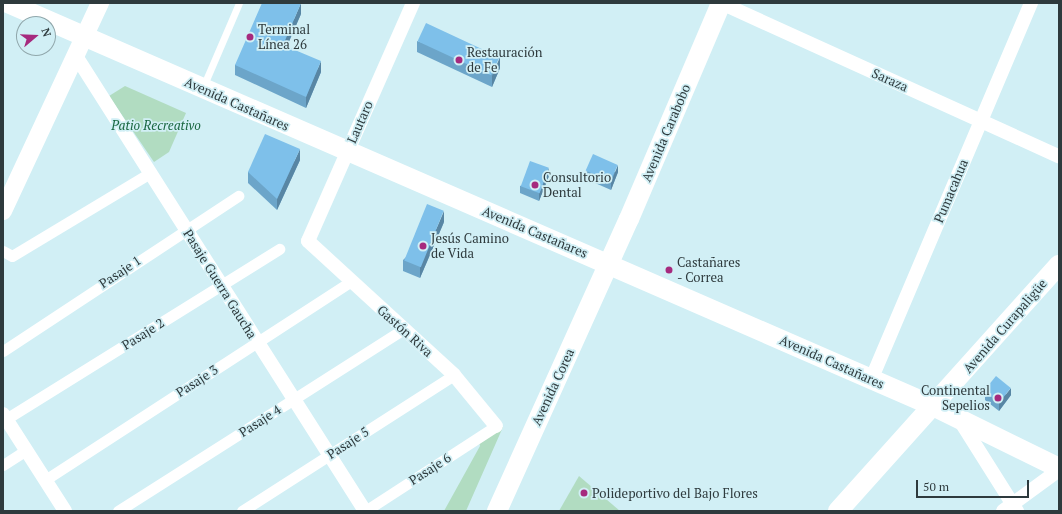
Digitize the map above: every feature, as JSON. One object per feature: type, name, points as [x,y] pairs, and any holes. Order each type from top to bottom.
[{"type":"main road","name":"Avenida Castañares","points":[[8,3],[347,152],[609,263],[871,380],[958,417],[1059,469]]},
{"type":"main road","name":"Avenida Carabobo","points":[[609,263],[721,3]]},
{"type":"main road","name":"Avenida Corea","points":[[497,511],[609,263]]},
{"type":"main road","name":"Avenida Curapaligüe","points":[[838,511],[1059,265]]},
{"type":"street","points":[[3,211],[100,3]]},
{"type":"street","name":"Lautaro","points":[[308,241],[413,3]]},
{"type":"street","name":"Saraza","points":[[721,3],[1059,156]]},
{"type":"street","name":"Pumacahua","points":[[871,380],[1031,3]]},
{"type":"street","name":"Pasaje Guerra Gaucha","points":[[76,56],[365,511]]},
{"type":"street","points":[[3,251],[12,256],[150,174]]},
{"type":"street","name":"Pasaje 1","points":[[3,351],[238,196]]},
{"type":"street","name":"Gastón Riva","points":[[308,241],[350,282],[454,376],[496,426]]},
{"type":"street","name":"Pasaje 2","points":[[5,417],[279,249]]},
{"type":"street","name":"Pasaje 3","points":[[44,480],[350,282]]},
{"type":"street","name":"Pasaje 4","points":[[118,511],[402,330]]},
{"type":"street","name":"Pasaje 5","points":[[242,511],[454,376]]},
{"type":"street","points":[[5,417],[61,510]]},
{"type":"street","points":[[958,417],[1011,509],[1059,469]]},
{"type":"street","name":"Pasaje 6","points":[[365,511],[496,426]]},
{"type":"street","points":[[3,465],[26,450]]},
{"type":"lane","points":[[202,89],[239,3]]},
{"type":"green space","name":"Patio Recreativo","points":[[125,86],[186,113],[169,152],[154,162],[109,96]]},
{"type":"green space","points":[[494,427],[503,427],[466,511],[444,511],[480,446],[479,441]]},
{"type":"green space","name":"Polideportivo del Bajo Flores","points":[[579,476],[620,511],[559,511]]},
{"type":"building","points":[[262,3],[301,3],[283,45],[321,61],[306,97],[235,65]]},
{"type":"building","points":[[426,23],[499,57],[491,75],[418,41]]},
{"type":"building","points":[[265,134],[300,149],[277,199],[248,172]]},
{"type":"building","points":[[593,154],[618,165],[610,181],[586,170]]},
{"type":"building","name":"Consultorio Dental","points":[[530,161],[549,168],[540,193],[521,186]]},
{"type":"building","name":"Jesús Camino de Vida","points":[[427,204],[444,211],[421,267],[404,261]]},
{"type":"building","points":[[996,376],[1011,388],[999,403],[984,391]]},
{"type":"place","name":"Terminal Línea 26","points":[[250,37]]},
{"type":"place","name":"Restauración de Fe","points":[[459,60]]},
{"type":"place","name":"Consultorio Dental","points":[[535,185]]},
{"type":"place","name":"Jesús Camino de Vida","points":[[423,246]]},
{"type":"place","name":"Castañares - Correa","points":[[669,270]]},
{"type":"place","name":"Continental Sepelios","points":[[998,398]]},
{"type":"place","name":"Polideportivo del Bajo Flores","points":[[584,493]]}]
